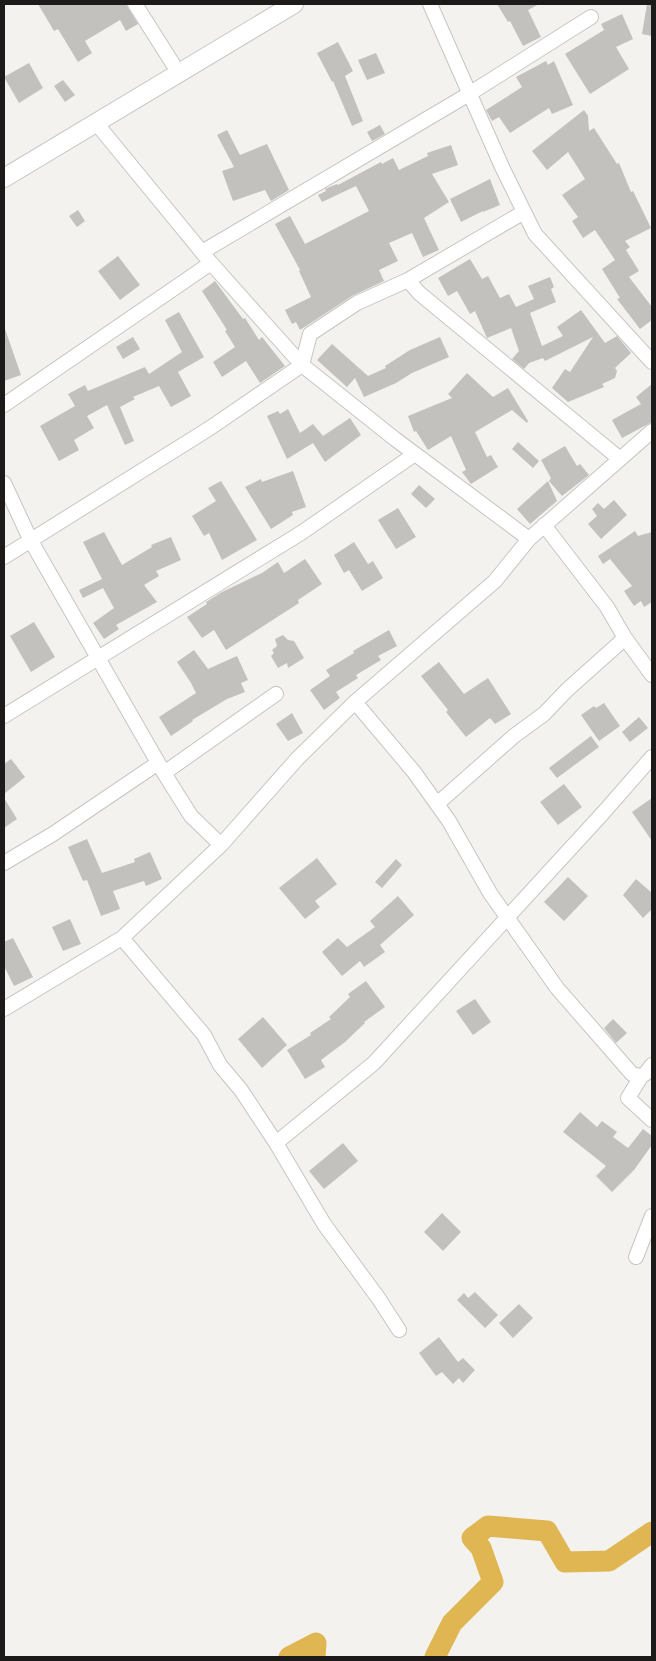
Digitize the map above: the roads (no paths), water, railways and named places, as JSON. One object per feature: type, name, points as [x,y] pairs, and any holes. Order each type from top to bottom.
[{"type":"main road","points":[[4,166],[273,4]]},
{"type":"main road","points":[[4,178],[294,4]]},
{"type":"street","points":[[135,4],[173,64]]},
{"type":"street","points":[[430,4],[502,167],[535,234],[652,362]]},
{"type":"street","points":[[4,405],[206,258],[591,18]]},
{"type":"street","points":[[96,123],[206,258],[302,365],[415,454],[529,539]]},
{"type":"street","points":[[4,557],[210,428],[302,365],[310,334],[357,303],[408,280],[524,212]]},
{"type":"street","points":[[408,280],[419,293],[620,459]]},
{"type":"street","points":[[4,1009],[122,938],[221,846],[297,759],[355,702],[495,581],[529,539],[652,431]]},
{"type":"street","points":[[4,716],[98,656],[301,533],[415,454]]},
{"type":"street","points":[[4,483],[31,541],[161,768],[191,816],[221,846]]},
{"type":"street","points":[[544,525],[607,607],[652,675]]},
{"type":"street","points":[[437,804],[514,736],[544,714],[567,690],[626,638]]},
{"type":"street","points":[[4,863],[161,768],[276,694]]},
{"type":"street","points":[[355,702],[414,772],[437,804],[490,892],[557,988],[632,1074],[636,1076],[647,1070]]},
{"type":"street","points":[[276,1144],[374,1063],[652,757]]},
{"type":"street","points":[[122,938],[204,1034],[220,1066],[241,1090],[324,1224],[379,1299],[399,1330]]},
{"type":"street","points":[[647,1070],[628,1098],[652,1120]]},
{"type":"street","points":[[636,1257],[652,1216]]},
{"type":"waterway","points":[[435,1657],[452,1623],[493,1582],[481,1548],[472,1538],[488,1526],[547,1531],[565,1562],[609,1561],[652,1532]]},
{"type":"waterway","points":[[289,1657],[316,1643],[315,1657]]}]
